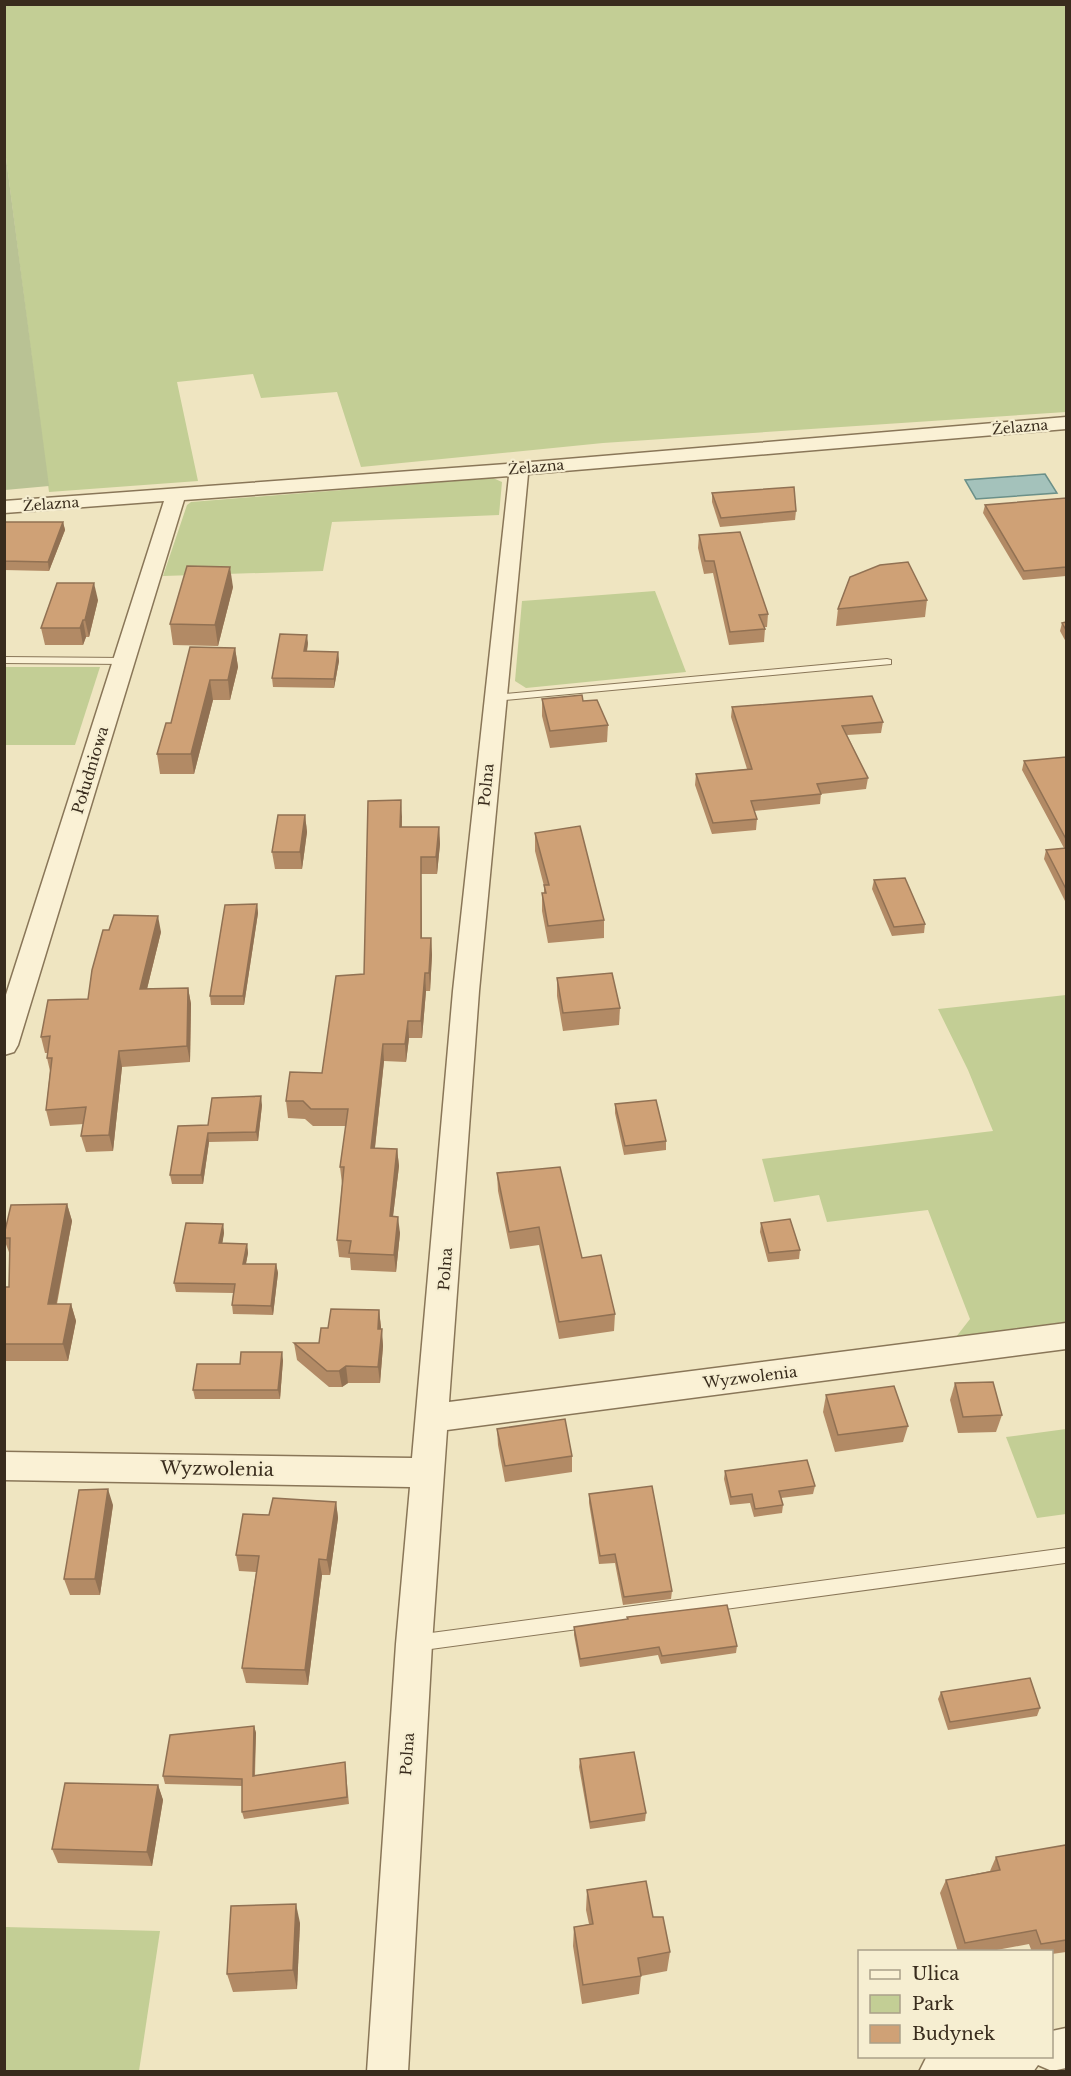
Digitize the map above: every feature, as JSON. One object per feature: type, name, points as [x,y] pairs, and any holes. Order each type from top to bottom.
[{"type":"street","name":"Żelazna","points":[[4,507],[519,469],[1066,423]]},
{"type":"street","name":"Polna","points":[[387,2072],[414,1644],[434,1418],[466,991],[519,469]]},
{"type":"street","name":"Południowa","points":[[4,1045],[176,495]]},
{"type":"street","name":"Wyzwolenia","points":[[434,1418],[1066,1336]]},
{"type":"street","name":"Wyzwolenia","points":[[4,1466],[429,1473]]},
{"type":"street","points":[[939,2072],[1010,2058]]},
{"type":"lane","points":[[4,660],[124,661]]},
{"type":"lane","points":[[495,698],[887,662]]},
{"type":"lane","points":[[414,1644],[1065,1556]]},
{"type":"green space","points":[[4,5],[1066,5],[1066,412],[603,443],[361,467],[337,392],[261,398],[253,374],[177,382],[198,481],[49,492],[5,150]]},
{"type":"green space","points":[[5,150],[49,486],[4,490]]},
{"type":"green space","points":[[493,478],[502,482],[499,515],[332,522],[323,571],[163,576],[187,505],[191,502]]},
{"type":"green space","points":[[655,591],[686,672],[526,688],[515,681],[522,601]]},
{"type":"green space","points":[[5,667],[100,667],[75,745],[5,745]]},
{"type":"green space","points":[[1066,995],[1066,1322],[956,1337],[970,1319],[928,1210],[827,1222],[819,1195],[774,1202],[762,1159],[993,1131],[968,1070],[938,1009]]},
{"type":"green space","points":[[1066,1429],[1066,1514],[1037,1518],[1006,1437]]},
{"type":"green space","points":[[5,1927],[160,1931],[139,2071],[5,2071]]},
{"type":"water","points":[[1045,474],[1057,493],[976,499],[965,480]]},
{"type":"building","points":[[794,487],[796,511],[721,518],[712,493]]},
{"type":"building","points":[[1066,498],[1066,567],[1024,571],[985,505]]},
{"type":"building","points":[[4,522],[63,522],[48,562],[4,561]]},
{"type":"building","points":[[740,532],[768,614],[759,615],[765,629],[730,632],[714,561],[705,561],[699,535]]},
{"type":"building","points":[[908,562],[927,600],[838,609],[850,577],[880,565]]},
{"type":"building","points":[[187,566],[230,567],[215,625],[170,624]]},
{"type":"building","points":[[57,583],[94,583],[85,620],[80,628],[41,628]]},
{"type":"building","points":[[280,634],[307,635],[304,651],[338,652],[334,679],[272,678]]},
{"type":"building","points":[[190,647],[235,648],[228,680],[210,680],[191,754],[157,754],[166,723],[171,723]]},
{"type":"building","points":[[582,695],[583,701],[597,700],[608,725],[550,731],[542,699]]},
{"type":"building","points":[[872,696],[883,722],[842,726],[868,778],[817,784],[821,794],[751,801],[757,819],[713,823],[696,774],[752,769],[732,707]]},
{"type":"building","points":[[1066,757],[1066,839],[1024,761]]},
{"type":"building","points":[[401,800],[400,827],[439,827],[436,857],[421,857],[421,938],[431,938],[429,973],[425,973],[421,1021],[408,1021],[405,1044],[383,1044],[371,1148],[397,1149],[390,1216],[398,1217],[394,1255],[349,1253],[351,1241],[337,1240],[344,1167],[340,1167],[348,1109],[311,1109],[303,1101],[286,1101],[290,1072],[322,1073],[336,976],[364,974],[368,801]]},
{"type":"building","points":[[278,815],[305,815],[300,852],[272,852]]},
{"type":"building","points":[[580,826],[604,920],[548,926],[542,893],[546,893],[544,885],[549,885],[535,833]]},
{"type":"building","points":[[1066,848],[1066,889],[1046,850]]},
{"type":"building","points":[[905,878],[925,924],[894,927],[874,880]]},
{"type":"building","points":[[257,904],[243,996],[210,996],[225,905]]},
{"type":"building","points":[[114,915],[158,916],[140,989],[188,988],[187,1046],[119,1051],[109,1135],[81,1136],[86,1107],[46,1110],[52,1058],[47,1058],[50,1036],[41,1037],[48,1000],[88,999],[92,970],[103,930],[109,930]]},
{"type":"building","points":[[612,973],[620,1008],[563,1013],[557,978]]},
{"type":"building","points":[[261,1096],[256,1132],[208,1133],[201,1175],[170,1175],[178,1126],[208,1125],[212,1098]]},
{"type":"building","points":[[656,1100],[666,1141],[625,1146],[615,1104]]},
{"type":"building","points":[[560,1167],[582,1258],[601,1255],[615,1314],[559,1322],[539,1227],[509,1232],[497,1173]]},
{"type":"building","points":[[67,1204],[48,1304],[71,1304],[63,1344],[4,1344],[4,1287],[9,1287],[10,1238],[4,1238],[4,1235],[11,1205]]},
{"type":"building","points":[[790,1219],[800,1250],[769,1253],[761,1223]]},
{"type":"building","points":[[186,1223],[223,1224],[219,1243],[247,1244],[243,1264],[276,1264],[271,1306],[232,1305],[235,1284],[174,1283]]},
{"type":"building","points":[[331,1309],[379,1310],[378,1329],[382,1329],[378,1367],[346,1366],[339,1371],[327,1371],[294,1343],[319,1343],[321,1328],[328,1328]]},
{"type":"building","points":[[241,1352],[282,1352],[278,1390],[193,1390],[197,1364],[240,1364]]},
{"type":"building","points":[[993,1382],[1002,1415],[963,1417],[955,1383]]},
{"type":"building","points":[[894,1386],[908,1426],[838,1435],[826,1395]]},
{"type":"building","points":[[565,1419],[572,1456],[505,1466],[497,1429]]},
{"type":"building","points":[[807,1460],[815,1486],[779,1491],[783,1505],[755,1509],[752,1494],[731,1497],[725,1471]]},
{"type":"building","points":[[652,1486],[672,1591],[624,1597],[615,1554],[600,1556],[589,1494]]},
{"type":"building","points":[[108,1489],[95,1579],[64,1579],[79,1490]]},
{"type":"building","points":[[273,1498],[336,1502],[327,1560],[319,1559],[305,1670],[242,1668],[259,1556],[236,1555],[243,1514],[269,1515]]},
{"type":"building","points":[[727,1605],[737,1646],[662,1656],[659,1647],[580,1659],[574,1627],[628,1619],[627,1617]]},
{"type":"building","points":[[1030,1678],[1040,1708],[950,1722],[941,1692]]},
{"type":"building","points":[[254,1726],[253,1776],[345,1762],[347,1797],[242,1812],[242,1779],[163,1776],[170,1735]]},
{"type":"building","points":[[634,1752],[646,1813],[590,1822],[580,1759]]},
{"type":"building","points":[[65,1783],[158,1785],[147,1852],[52,1849]]},
{"type":"building","points":[[1066,1845],[1066,1940],[1041,1944],[1036,1930],[965,1943],[946,1880],[1000,1870],[996,1857]]},
{"type":"building","points":[[646,1881],[653,1917],[663,1917],[670,1952],[638,1958],[641,1976],[583,1985],[574,1927],[593,1924],[587,1890]]},
{"type":"building","points":[[296,1904],[293,1970],[227,1974],[231,1906]]}]
